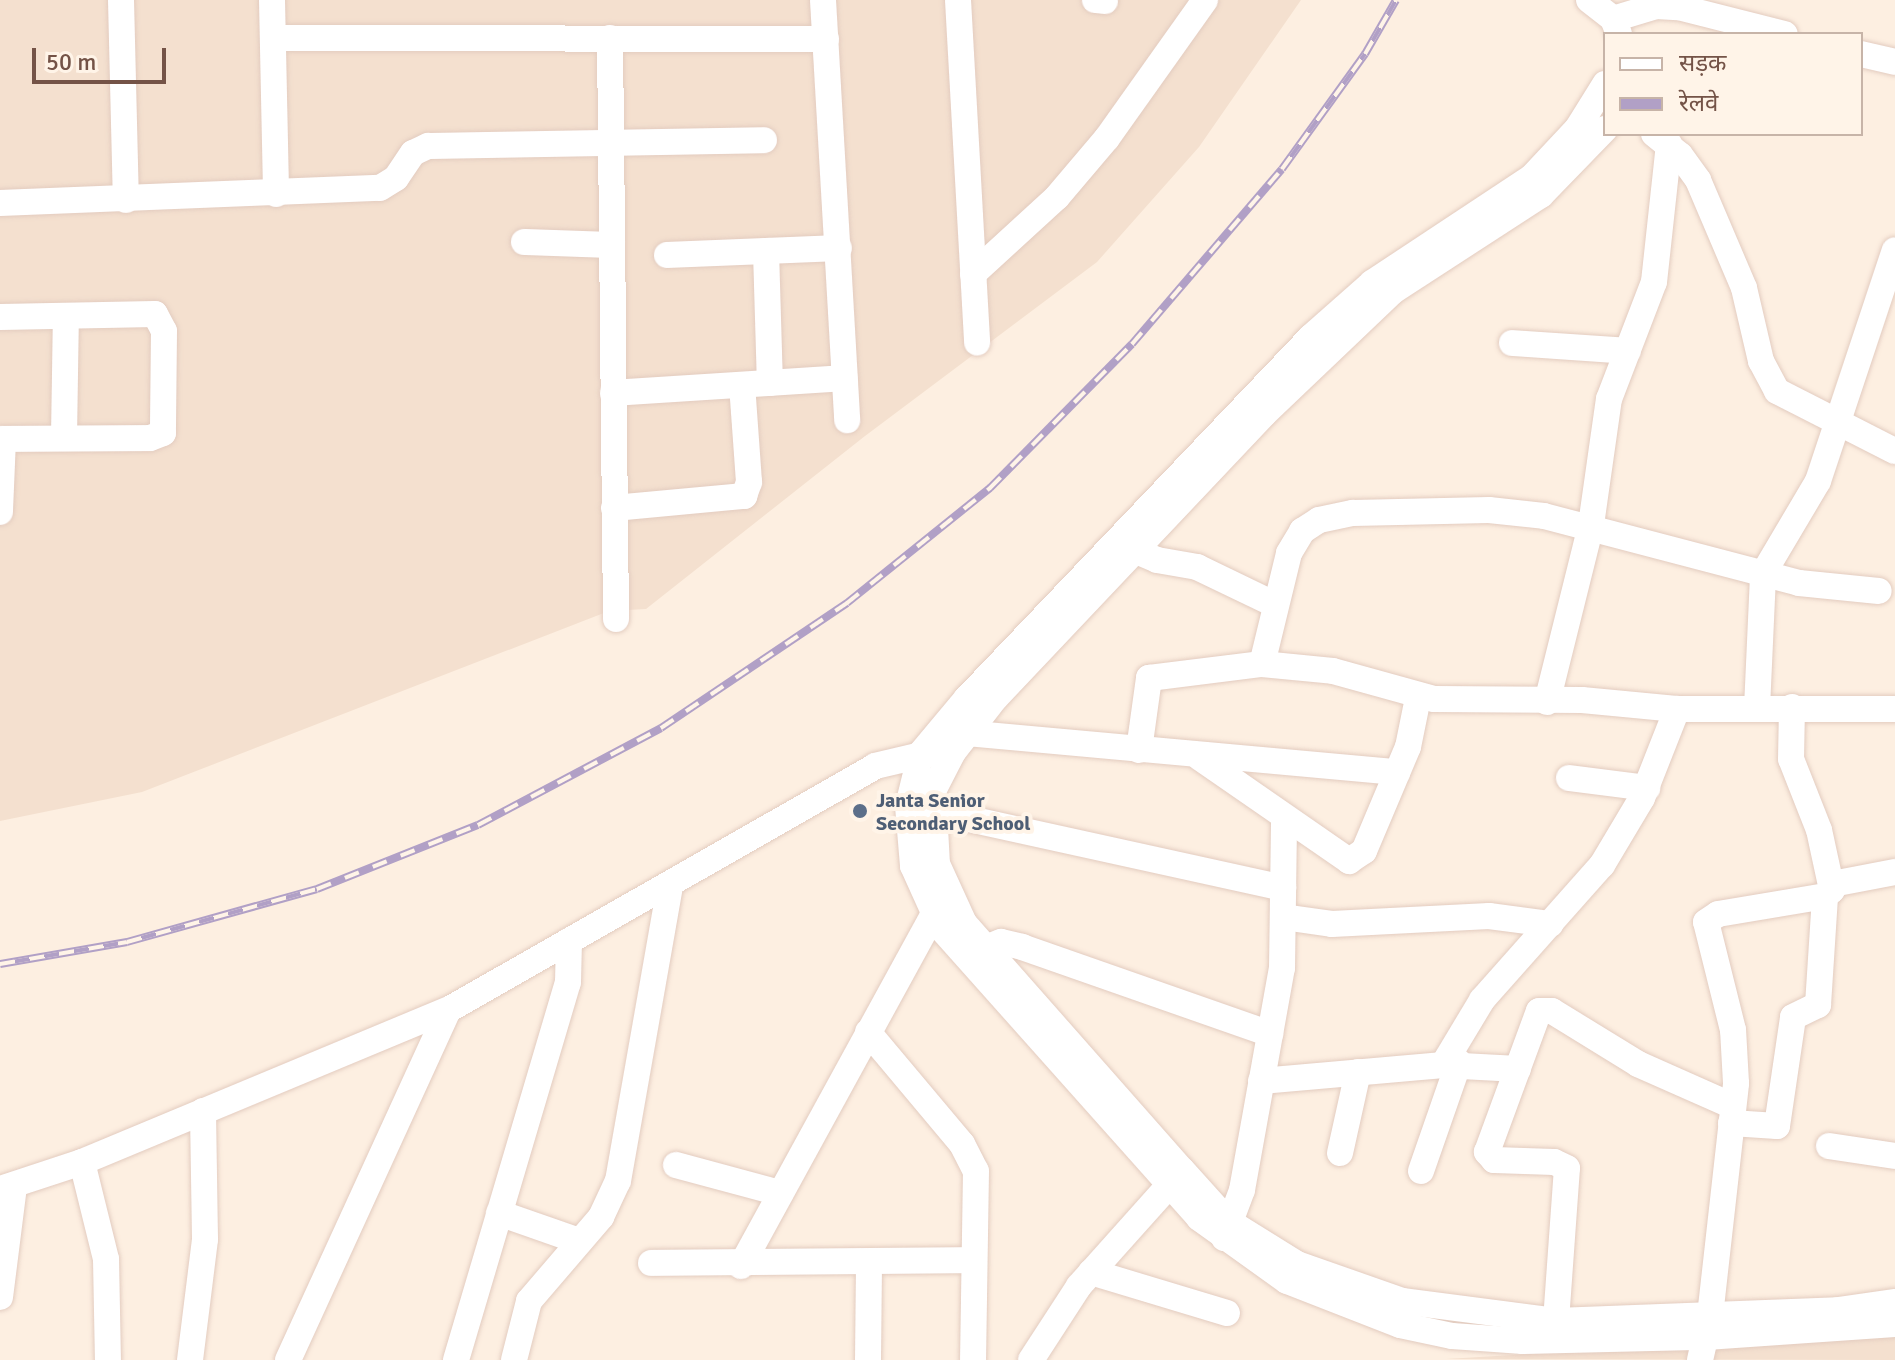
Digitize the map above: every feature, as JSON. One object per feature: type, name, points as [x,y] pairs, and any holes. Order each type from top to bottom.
[{"type":"street","points":[[121,0],[126,200]]},
{"type":"street","points":[[272,0],[276,194]]},
{"type":"street","points":[[823,0],[847,420]]},
{"type":"street","points":[[958,0],[977,342]]},
{"type":"street","points":[[973,274],[1077,173],[1205,0]]},
{"type":"street","points":[[1589,0],[1616,26],[1656,6],[1678,3],[1778,32]]},
{"type":"street","points":[[273,38],[826,39]]},
{"type":"street","points":[[610,38],[616,619]]},
{"type":"street","points":[[1863,54],[1895,62]]},
{"type":"street","points":[[920,808],[933,791],[953,738],[1311,337],[1372,283],[1532,177],[1556,155],[1602,96]]},
{"type":"street","points":[[1124,547],[1393,291],[1541,195],[1603,131]]},
{"type":"street","points":[[1547,702],[1591,525],[1606,413],[1654,282],[1662,139]]},
{"type":"street","points":[[1662,139],[1698,180],[1744,288],[1767,375],[1785,396],[1895,451]]},
{"type":"street","points":[[0,203],[380,188],[396,178],[413,153],[428,146],[764,140]]},
{"type":"street","points":[[524,242],[612,245]]},
{"type":"street","points":[[667,255],[839,248]]},
{"type":"street","points":[[1757,708],[1763,574],[1818,481],[1834,422],[1895,250]]},
{"type":"street","points":[[766,251],[770,383]]},
{"type":"street","points":[[64,437],[66,316]]},
{"type":"street","points":[[0,317],[160,318],[164,425],[163,433],[150,438],[3,439],[0,512]]},
{"type":"street","points":[[1512,343],[1628,351]]},
{"type":"street","points":[[613,393],[845,378]]},
{"type":"street","points":[[614,508],[744,496],[749,482],[742,385]]},
{"type":"street","points":[[1262,664],[1274,604],[1289,553],[1302,531],[1319,520],[1353,513],[1489,510],[1591,525],[1763,574],[1879,591]]},
{"type":"street","points":[[1124,547],[1197,567],[1274,604]]},
{"type":"street","points":[[1139,750],[1149,678],[1262,664],[1333,671],[1418,698],[1677,709],[1895,709]]},
{"type":"street","points":[[1196,755],[1349,861],[1364,851],[1397,772],[1418,698]]},
{"type":"street","points":[[1566,1335],[1567,1168],[1554,1162],[1494,1160],[1487,1152],[1536,1017],[1544,1009],[1732,1115],[1777,1126],[1793,1017],[1818,1005],[1829,890],[1819,830],[1791,759],[1792,707]]},
{"type":"street","points":[[1421,1171],[1451,1063],[1482,1000],[1602,865],[1647,788],[1677,709]]},
{"type":"street","points":[[0,1297],[7,1187],[82,1162],[448,1010],[875,766],[921,753],[953,738],[1397,772]]},
{"type":"street","points":[[921,753],[920,808],[913,866],[933,912],[976,952],[1176,1178],[1228,1232],[1297,1264],[1402,1301],[1566,1335],[1705,1338],[1895,1324]]},
{"type":"street","points":[[1569,778],[1647,788]]},
{"type":"street","points":[[920,808],[1283,888]]},
{"type":"street","points":[[920,808],[937,864],[976,952]]},
{"type":"street","points":[[1228,1232],[1282,968],[1284,817]]},
{"type":"street","points":[[1705,1338],[1732,1115],[1733,1030],[1706,922],[1718,914],[1895,872]]},
{"type":"street","points":[[514,1360],[529,1301],[612,1199],[627,1150],[670,885]]},
{"type":"street","points":[[741,1266],[933,912],[948,890]]},
{"type":"street","points":[[1283,917],[1332,924],[1489,916],[1550,924]]},
{"type":"street","points":[[456,1360],[568,982],[569,941]]},
{"type":"street","points":[[976,952],[1022,947],[1270,1034]]},
{"type":"street","points":[[288,1360],[448,1010]]},
{"type":"street","points":[[868,1032],[970,1155],[978,1186],[973,1260],[973,1360]]},
{"type":"street","points":[[1261,1081],[1451,1063],[1518,1069]]},
{"type":"street","points":[[1340,1153],[1358,1072]]},
{"type":"street","points":[[190,1360],[205,1239],[203,1111]]},
{"type":"street","points":[[1829,1146],[1895,1156]]},
{"type":"street","points":[[82,1162],[106,1259],[108,1360]]},
{"type":"street","points":[[676,1165],[780,1193]]},
{"type":"street","points":[[1031,1360],[1091,1272],[1176,1178]]},
{"type":"street","points":[[499,1213],[579,1241]]},
{"type":"street","points":[[651,1263],[741,1266],[973,1260]]},
{"type":"street","points":[[868,1360],[869,1264]]},
{"type":"street","points":[[1091,1272],[1227,1313]]},
{"type":"street","points":[[1705,1338],[1895,1302]]},
{"type":"shaded area","points":[[0,0],[1301,0],[1199,147],[1097,262],[865,436],[646,609],[609,611],[142,792],[0,821]]},
{"type":"shaded area","points":[[1895,1332],[1895,1360],[1446,1359]]},
{"type":"railway","points":[[0,964],[127,942],[317,889],[478,825],[661,728],[847,603],[990,488],[1132,344],[1282,169],[1365,54],[1396,0]]},
{"type":"place","name":"Janta Senior Secondary School","points":[[860,811]]}]
